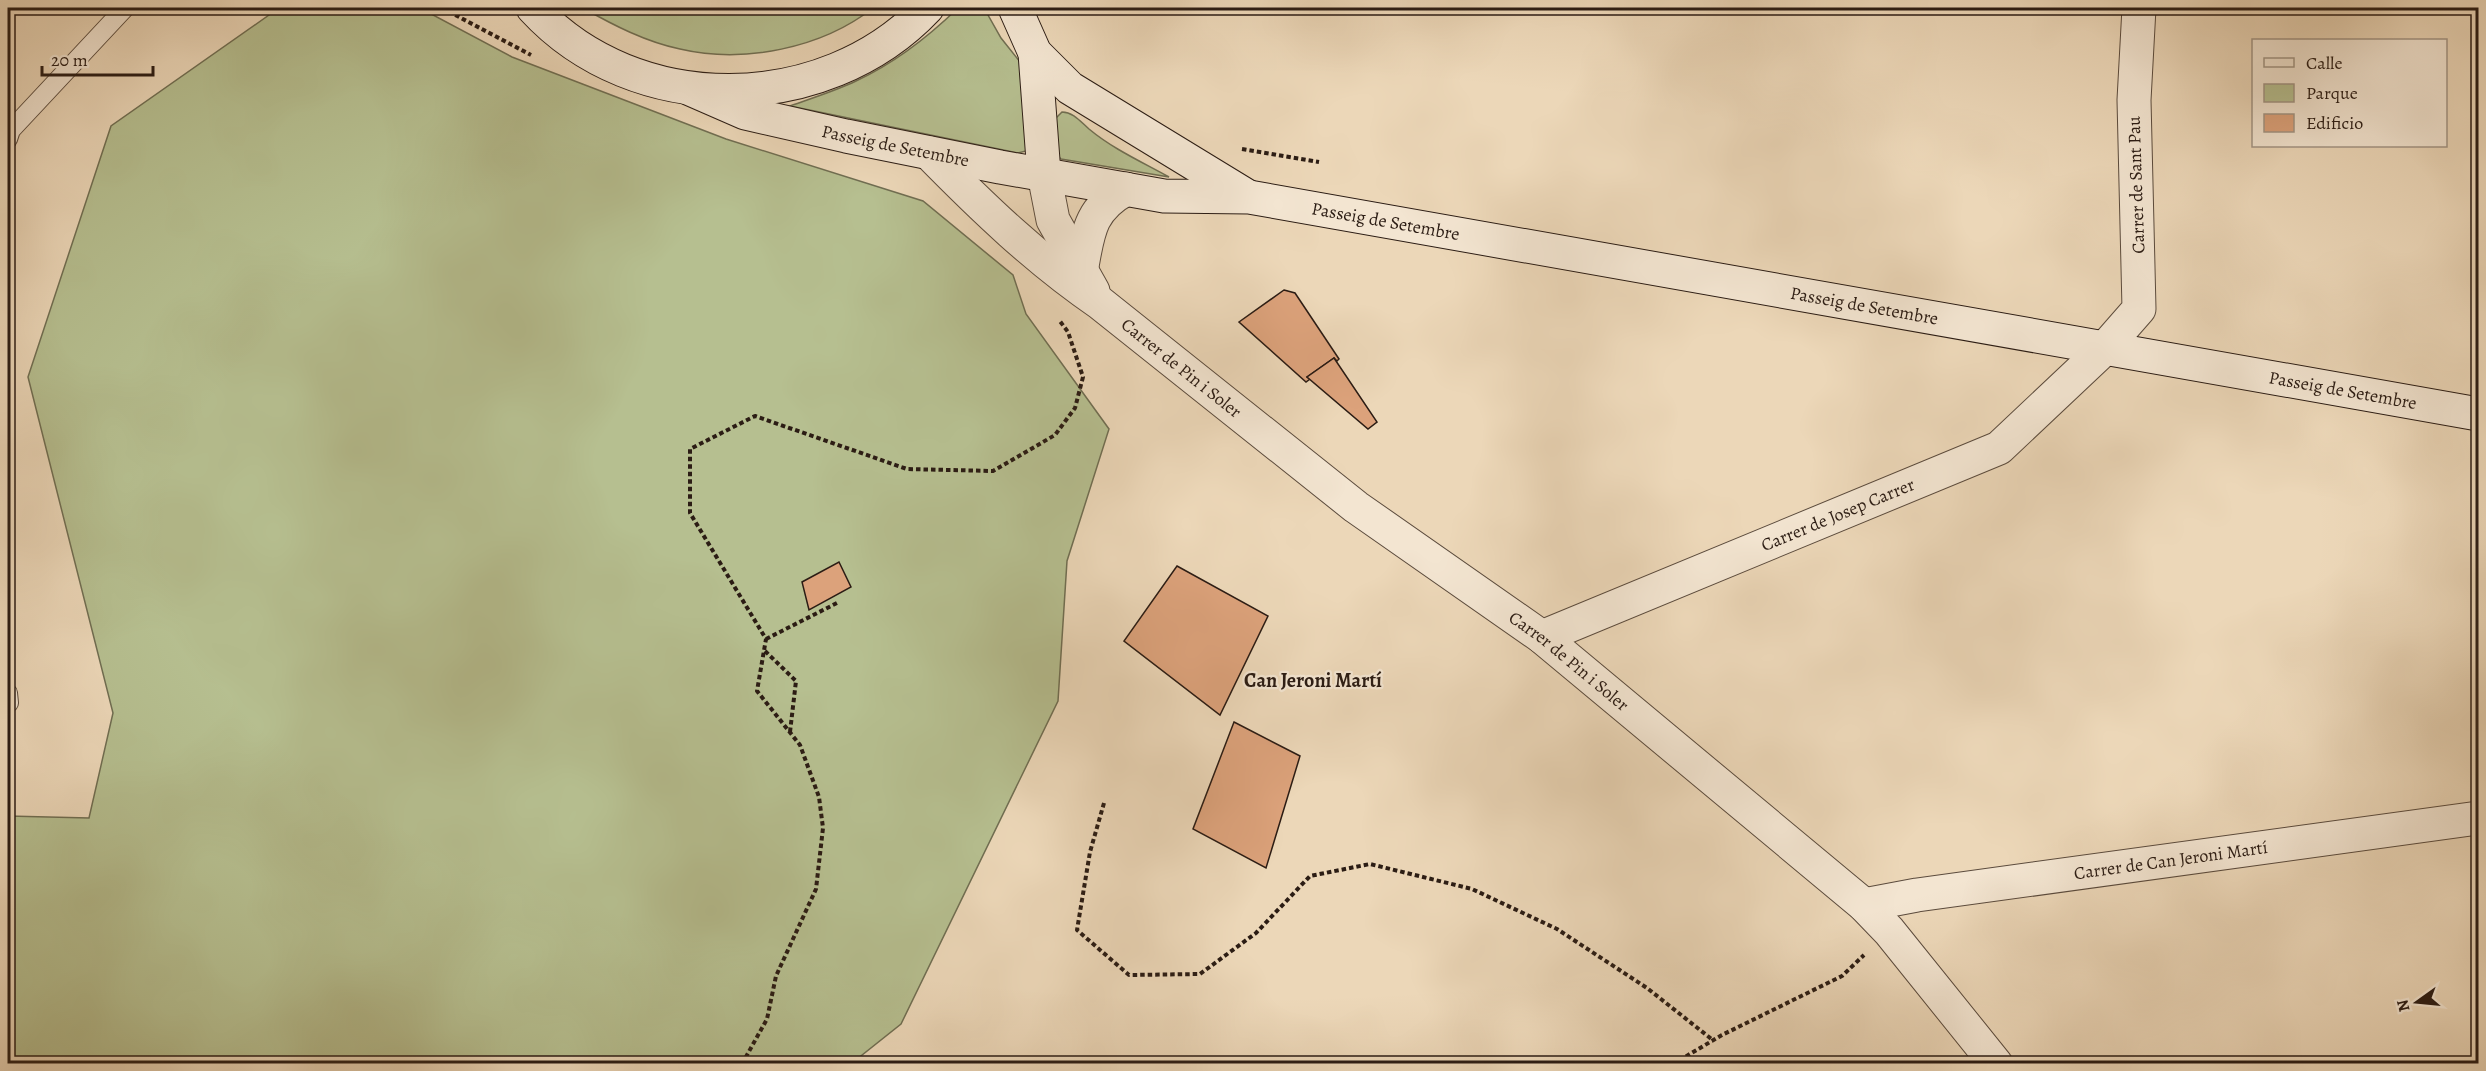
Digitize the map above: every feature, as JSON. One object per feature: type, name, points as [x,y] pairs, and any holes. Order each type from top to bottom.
[{"type":"street","points":[[533,8],[555,28],[596,57],[642,77],[690,89],[753,90],[815,78],[872,52],[906,28],[927,8]]},
{"type":"street","name":"Passeig de Setembre","points":[[1015,8],[1035,53],[1070,88],[1249,197]]},
{"type":"street","name":"Carrer de Sant Pau","points":[[2104,349],[2139,309],[2134,100],[2139,8]]},
{"type":"street","name":"Carrer de Pin i Soler","points":[[1035,53],[1044,174],[1053,220],[1100,303]]},
{"type":"street","name":"Passeig de Setembre","points":[[690,89],[745,113],[929,153],[1164,196],[1249,197],[2478,414]]},
{"type":"street","name":"Carrer de Pin i Soler","points":[[929,153],[984,208],[1070,283],[1100,303],[1356,507],[1542,637],[1864,905],[1889,932],[1996,1064]]},
{"type":"street","points":[[1081,272],[1090,226],[1108,199],[1126,189]]},
{"type":"street","name":"Carrer de Josep Carrer","points":[[1542,637],[1999,448],[2104,349]]},
{"type":"street","name":"Carrer de Can Jeroni Martí","points":[[1864,905],[1917,895],[2478,818]]},
{"type":"lane","points":[[8,139],[11,130],[124,8]]},
{"type":"path","points":[[442,8],[531,55]]},
{"type":"path","points":[[742,1064],[767,1019],[776,976],[816,889],[823,828],[819,797],[800,745],[757,691],[766,639],[690,513],[690,449],[755,416],[907,469],[993,471],[1054,435],[1075,408],[1083,376],[1068,332],[1056,314]]},
{"type":"path","points":[[766,639],[837,603]]},
{"type":"path","points":[[764,651],[796,681],[790,733]]},
{"type":"path","points":[[1104,803],[1090,852],[1077,930],[1129,975],[1200,974],[1256,933],[1310,876],[1370,864],[1472,889],[1557,929],[1647,988],[1713,1041]]},
{"type":"path","points":[[1673,1064],[1713,1041],[1842,976],[1889,932]]},
{"type":"green space","points":[[279,8],[420,8],[512,57],[726,139],[923,201],[1013,275],[1026,314],[1109,429],[1067,561],[1058,701],[901,1024],[852,1063],[8,1064],[8,816],[89,818],[113,713],[28,377],[111,126]]},
{"type":"green space","points":[[583,8],[873,8],[853,22],[806,43],[756,53],[730,55],[680,49],[655,42],[618,27]]},
{"type":"green space","points":[[958,8],[984,8],[1001,38],[1028,72],[1026,151],[1018,153],[790,106],[848,85],[898,58]]},
{"type":"green space","points":[[1062,112],[1073,115],[1108,143],[1169,177],[1061,159],[1056,154],[1056,118]]},
{"type":"building","points":[[1284,290],[1295,293],[1339,359],[1337,361],[1334,358],[1307,377],[1310,379],[1306,382],[1239,322]]},
{"type":"building","points":[[1334,358],[1377,422],[1368,429],[1307,377]]},
{"type":"building","points":[[839,562],[851,587],[809,610],[802,582]]},
{"type":"building","points":[[1177,566],[1268,616],[1220,715],[1124,641]]},
{"type":"building","points":[[1234,722],[1300,756],[1266,868],[1193,829]]},
{"type":"district","name":"Can Jeroni Martí","points":[[1313,680]]}]
